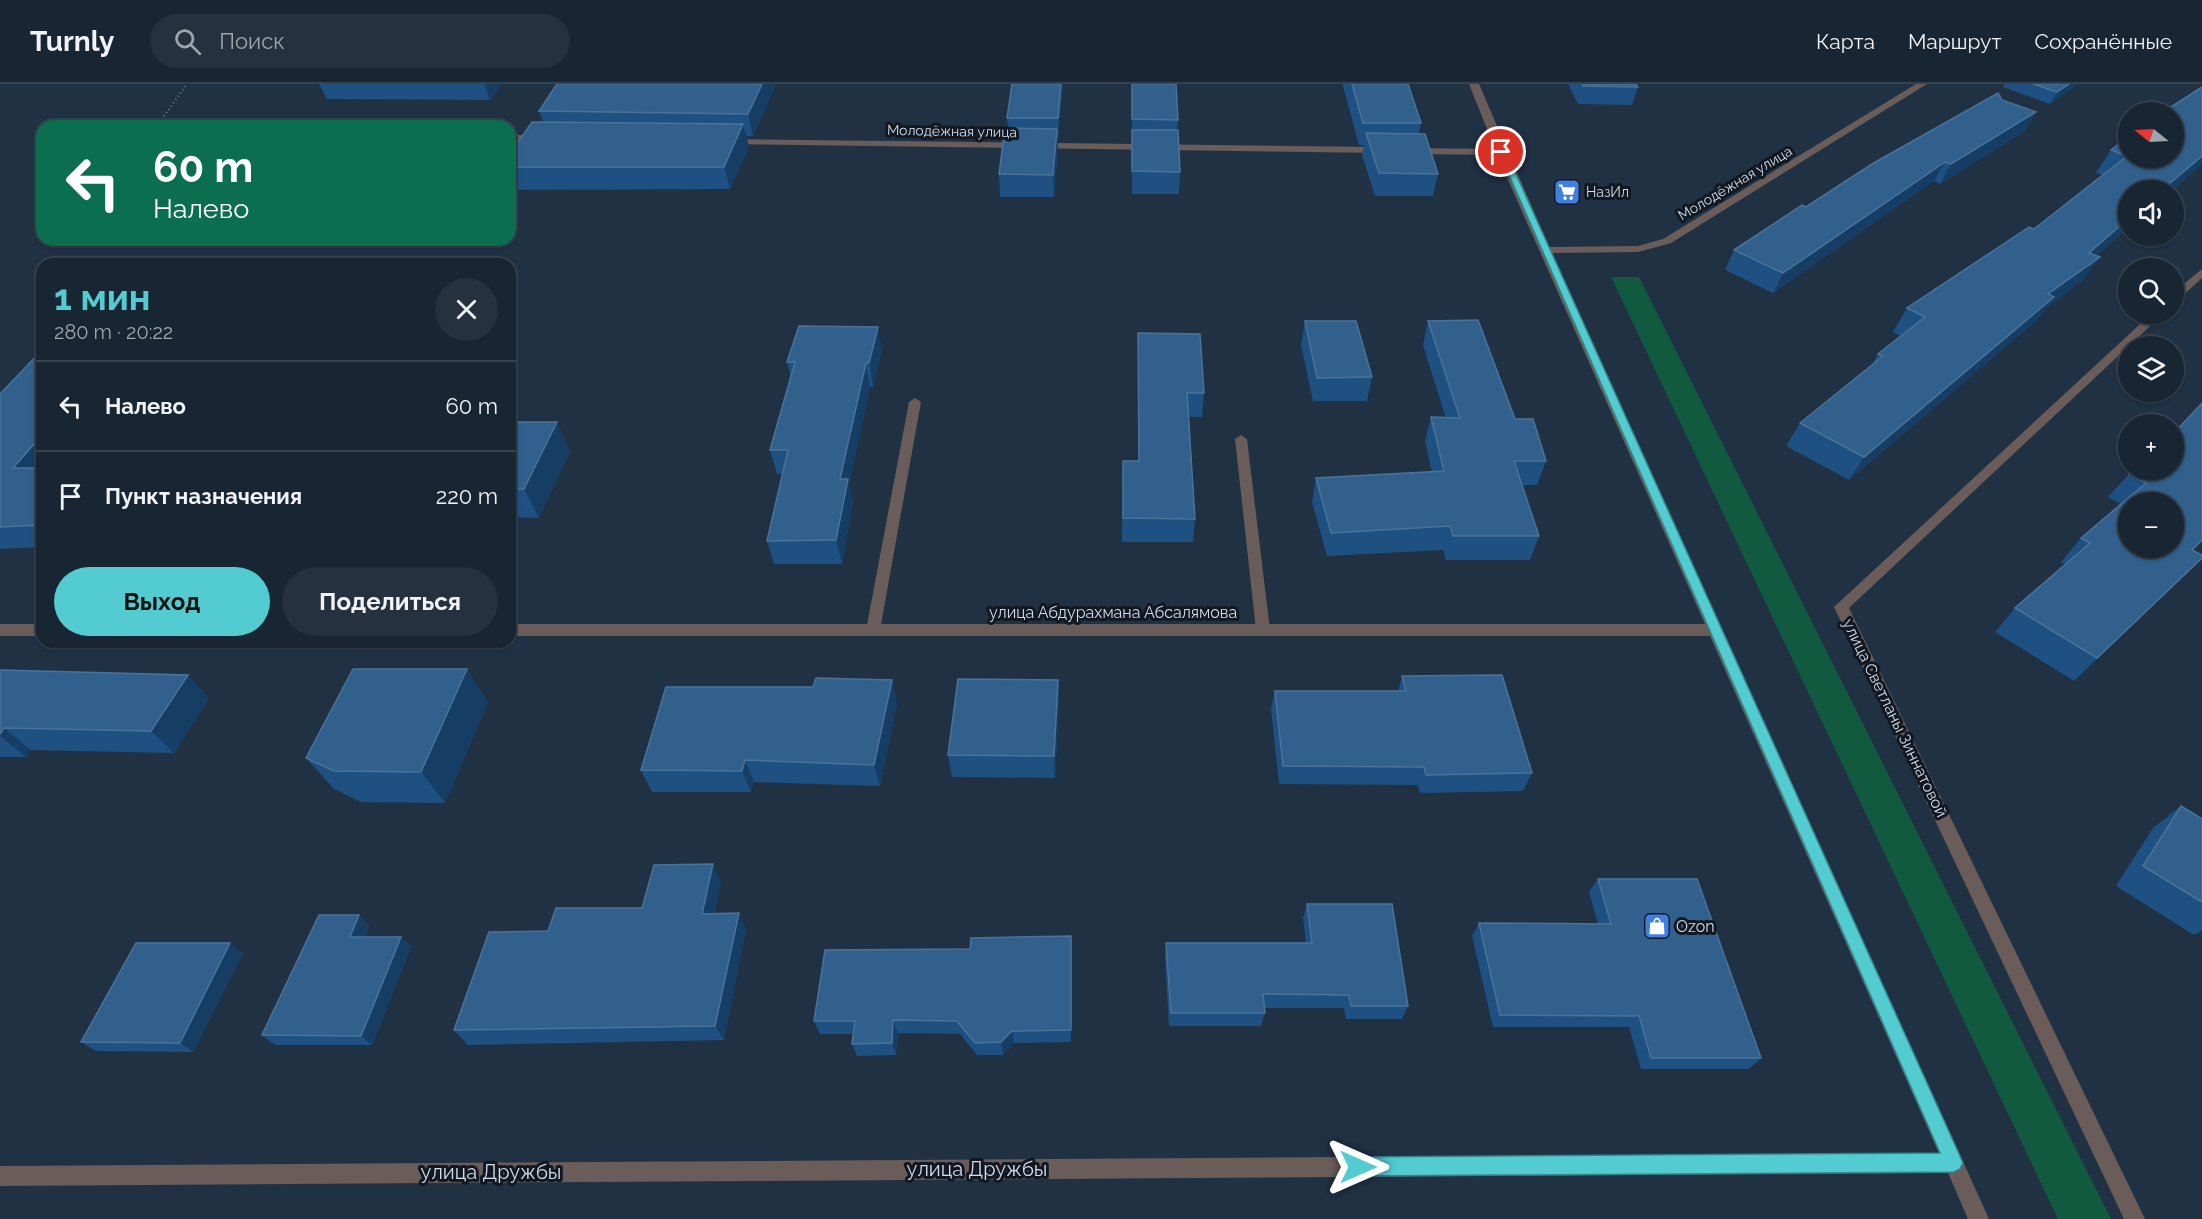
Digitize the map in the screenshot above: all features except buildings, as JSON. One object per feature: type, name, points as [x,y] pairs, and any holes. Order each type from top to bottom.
[{"type":"street","points":[[1474,84],[1501,152],[1979,1219]]},
{"type":"street","name":"Молодёжная улица","points":[[1545,250],[1638,249],[1666,240],[1922,84]]},
{"type":"street","points":[[516,138],[558,139]]},
{"type":"street","name":"Молодёжная улица","points":[[713,141],[1501,152]]},
{"type":"street","points":[[2184,289],[2202,272]]},
{"type":"street","name":"улица Светланы Зиннатовой","points":[[2135,1219],[1841,607],[2146,324]]},
{"type":"street","points":[[873,630],[915,402]]},
{"type":"street","points":[[1241,439],[1263,630]]},
{"type":"street","points":[[0,630],[36,630]]},
{"type":"street","name":"улица Абдурахмана Абсалямова","points":[[516,630],[1715,630]]},
{"type":"street","name":"улица Дружбы","points":[[0,1176],[1954,1163]]},
{"type":"path","points":[[161,120],[188,84]]},
{"type":"green space","points":[[1611,277],[1639,277],[2111,1219],[2058,1219]]},
{"type":"place","name":"НазИл","points":[[1567,192]]},
{"type":"place","name":"Ozon","points":[[1657,926]]},
{"type":"route","points":[[1358,1167],[1954,1163],[1501,152]]}]
